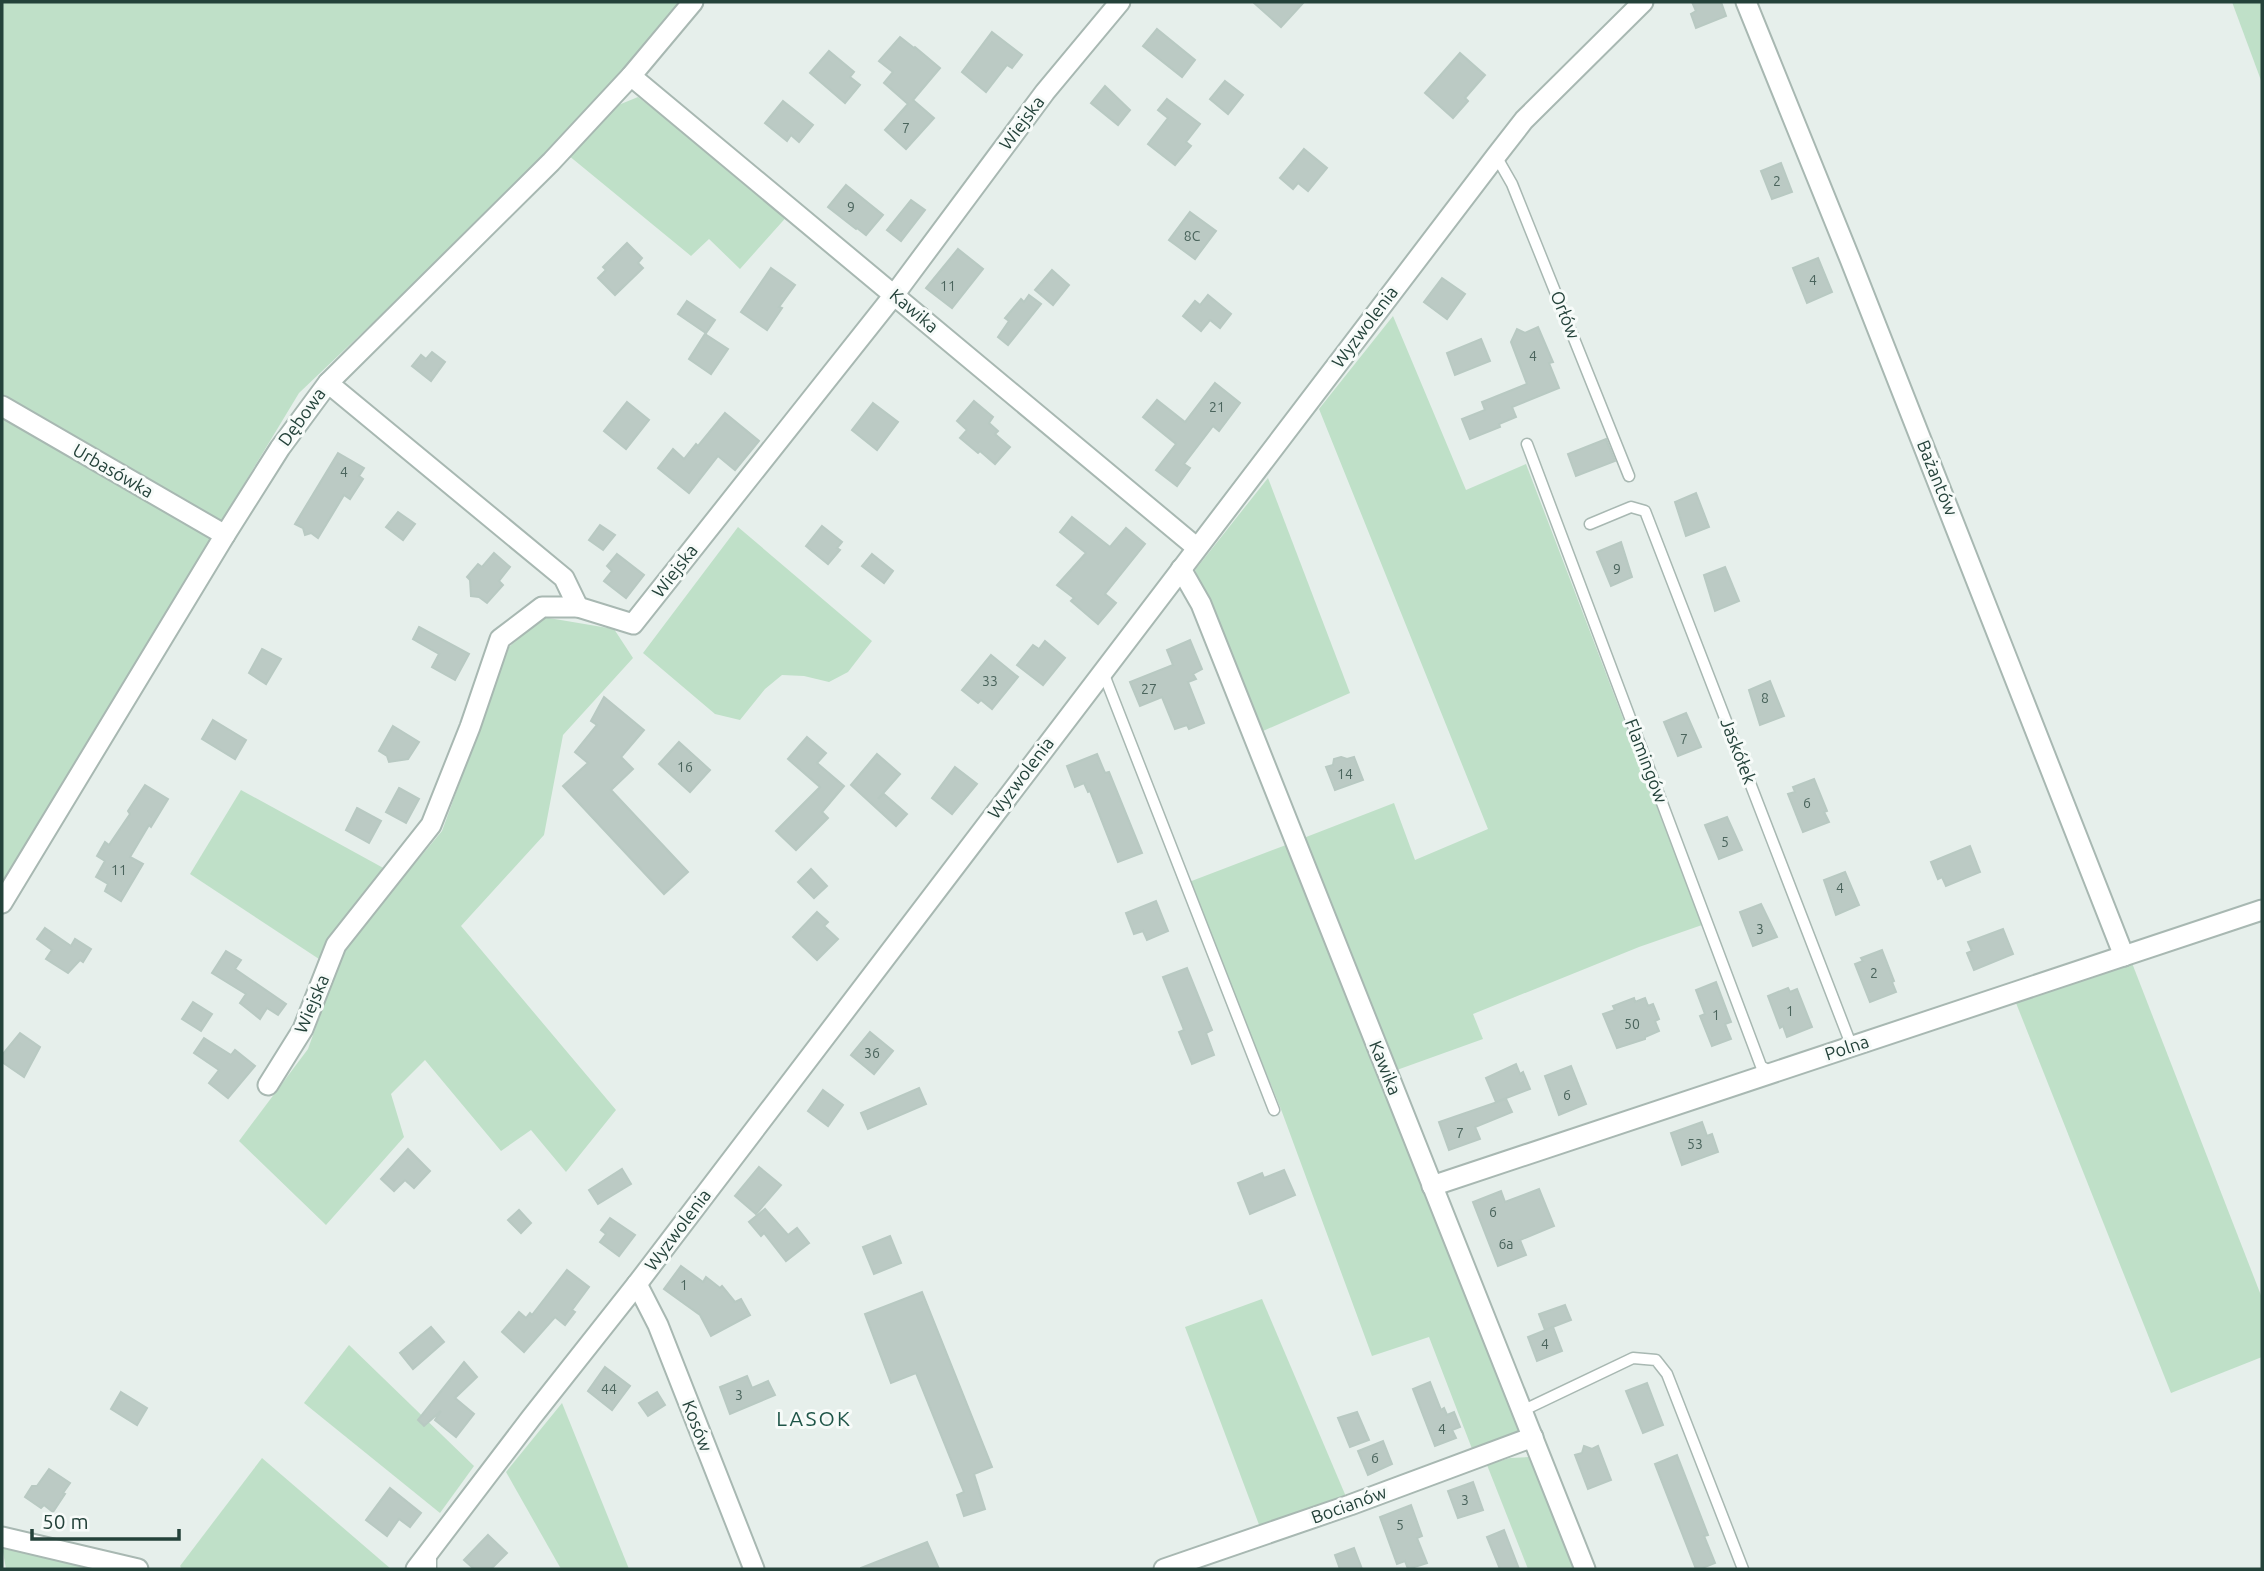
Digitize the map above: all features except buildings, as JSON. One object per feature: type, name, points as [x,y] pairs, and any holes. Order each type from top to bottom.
[{"type":"street","name":"Dębowa","points":[[2,903],[225,535],[280,448],[328,383],[551,162],[631,76],[693,2]]},
{"type":"street","name":"Wiejska","points":[[268,1085],[303,1030],[336,945],[431,825],[470,727],[500,639],[542,607],[578,607],[633,624],[894,295],[1045,92],[1120,2]]},
{"type":"street","name":"Wyzwolenia","points":[[416,1569],[431,1560],[531,1418],[637,1284],[1524,120],[1643,2]]},
{"type":"street","name":"Bażantów","points":[[1746,2],[1855,271],[2124,956]]},
{"type":"street","name":"Kawika","points":[[631,76],[1196,547]]},
{"type":"street","points":[[328,383],[564,578],[578,607]]},
{"type":"street","name":"Urbasówka","points":[[2,406],[225,535]]},
{"type":"street","name":"Kawika","points":[[1181,569],[1201,604],[1585,1569]]},
{"type":"street","name":"Polna","points":[[1432,1186],[2262,911]]},
{"type":"street","name":"Kosów","points":[[637,1284],[658,1325],[754,1569]]},
{"type":"street","name":"Bocianów","points":[[1164,1569],[1350,1505],[1533,1437]]},
{"type":"street","points":[[2,1537],[138,1569]]},
{"type":"lane","name":"Orłów","points":[[1496,156],[1513,184],[1629,476]]},
{"type":"lane","name":"Flamingów","points":[[1527,444],[1761,1066],[1772,1073]]},
{"type":"lane","name":"Jaskółek","points":[[1590,524],[1631,507],[1646,511],[1852,1047]]},
{"type":"lane","points":[[1103,671],[1274,1110]]},
{"type":"lane","points":[[1522,1411],[1633,1358],[1656,1360],[1667,1374],[1743,1569]]},
{"type":"green space","points":[[2,2],[680,2],[621,73],[481,220],[299,393],[2,885]]},
{"type":"green space","points":[[2232,2],[2262,2],[2262,83]]},
{"type":"green space","points":[[638,97],[790,213],[740,269],[709,239],[691,256],[568,155],[616,106]]},
{"type":"green space","points":[[1393,316],[1466,490],[1526,464],[1702,925],[1639,947],[1473,1014],[1483,1039],[1394,1071],[1301,839],[1394,803],[1415,860],[1488,829],[1319,409]]},
{"type":"green space","points":[[1268,478],[1350,693],[1263,731],[1195,570]]},
{"type":"green space","points":[[738,527],[872,641],[848,672],[829,682],[804,676],[782,675],[765,689],[740,720],[715,714],[643,653]]},
{"type":"green space","points":[[543,617],[614,629],[633,658],[563,735],[544,835],[461,926],[616,1110],[566,1172],[531,1130],[501,1151],[425,1060],[391,1094],[404,1137],[326,1225],[239,1141],[308,1049],[344,948],[442,831],[509,647]]},
{"type":"green space","points":[[241,790],[387,870],[322,961],[190,874]]},
{"type":"green space","points":[[1286,845],[1522,1434],[1474,1454],[1429,1337],[1372,1356],[1282,1112],[1189,882]]},
{"type":"green space","points":[[2132,963],[2262,1298],[2262,1357],[2171,1393],[2016,1003]]},
{"type":"green space","points":[[1262,1299],[1347,1499],[1261,1530],[1185,1327]]},
{"type":"green space","points":[[349,1345],[474,1466],[440,1513],[304,1403]]},
{"type":"green space","points":[[562,1403],[629,1569],[561,1569],[506,1472]]},
{"type":"green space","points":[[1529,1457],[1574,1569],[1528,1569],[1487,1465],[1510,1458]]},
{"type":"green space","points":[[262,1458],[391,1569],[182,1569],[180,1566]]},
{"type":"green space","points":[[2,1546],[96,1569],[6,1569]]},
{"type":"district","name":"LASOK","points":[[814,1419]]}]
